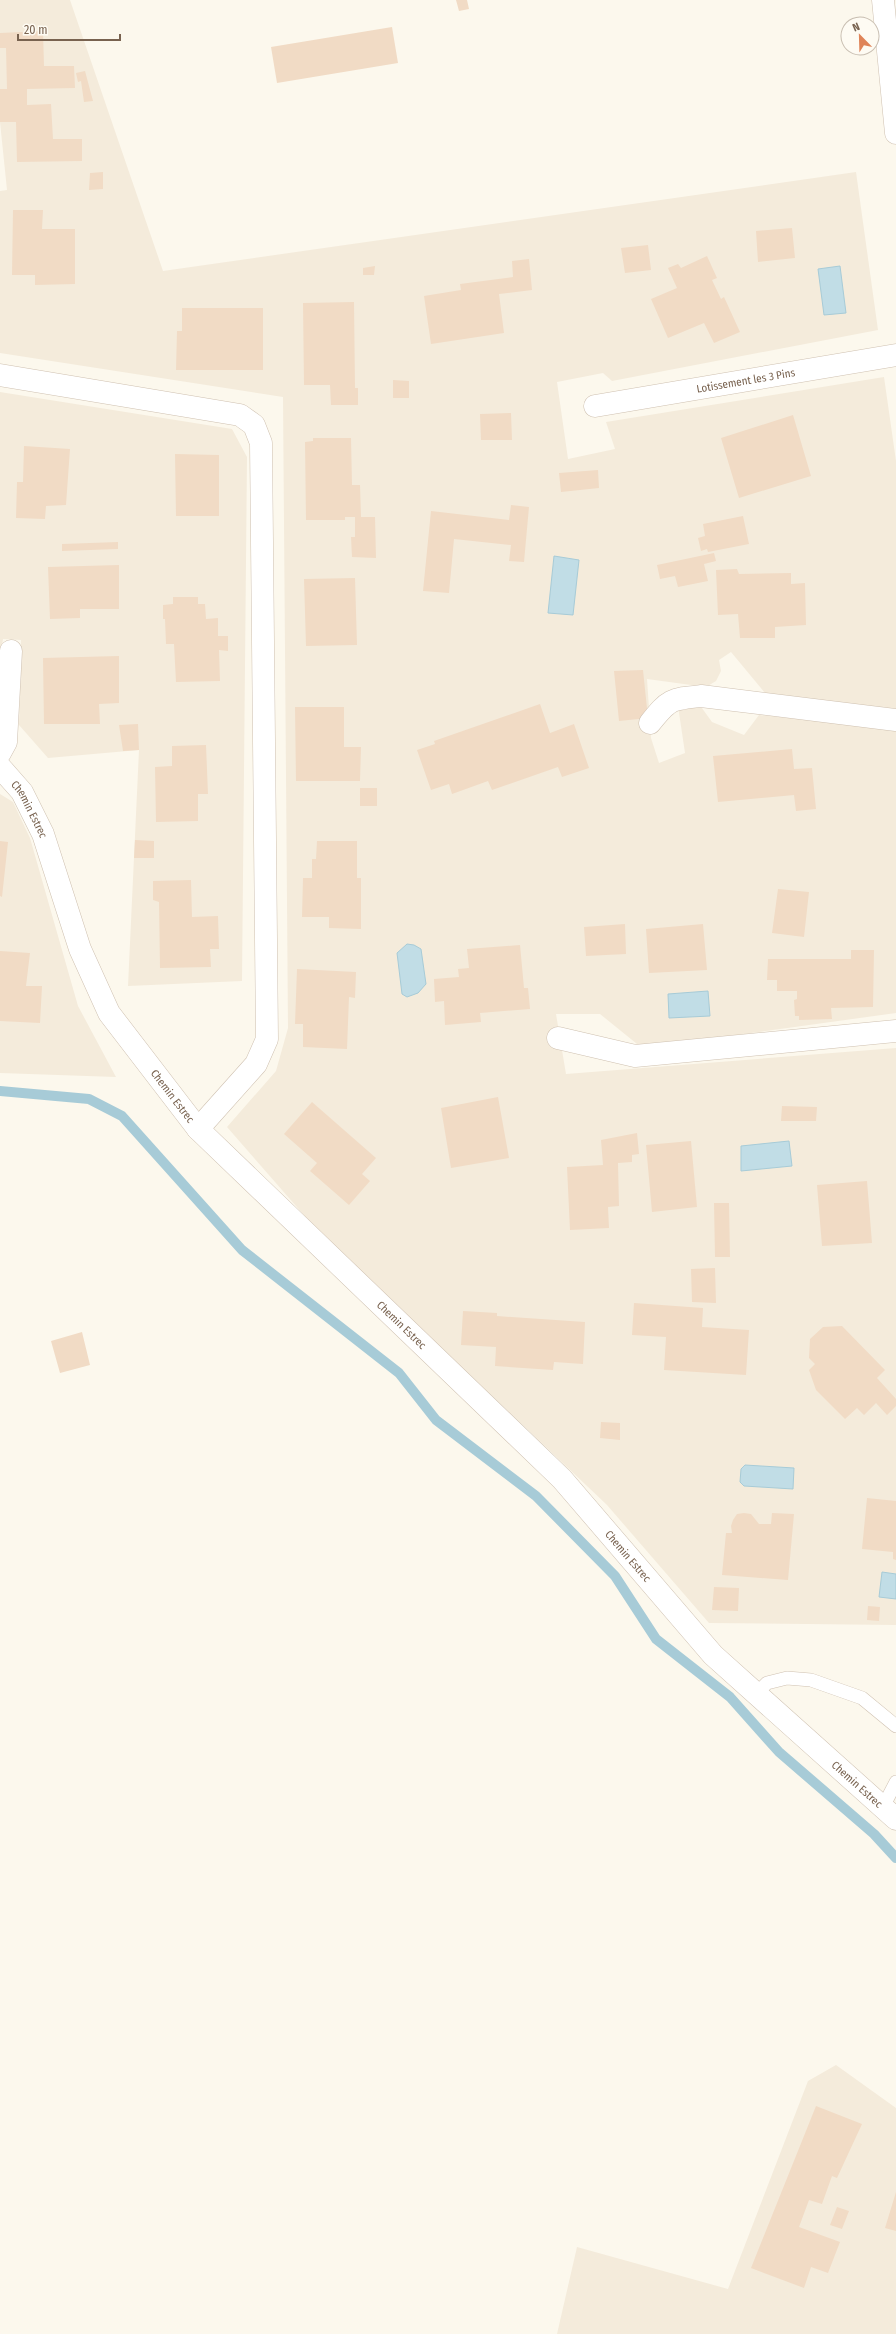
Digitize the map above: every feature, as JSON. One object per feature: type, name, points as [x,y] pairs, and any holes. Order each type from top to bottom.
[{"type":"street","points":[[883,0],[896,133]]},
{"type":"street","name":"Lotissement les 3 Pins","points":[[595,406],[896,355]]},
{"type":"street","points":[[0,375],[240,415],[254,425],[261,443],[267,1039],[256,1064],[198,1130]]},
{"type":"street","points":[[0,753],[6,742],[11,651]]},
{"type":"street","points":[[650,723],[662,708],[674,698],[701,696],[896,720]]},
{"type":"street","name":"Chemin Estrec","points":[[0,768],[22,792],[43,834],[80,949],[109,1013],[198,1130],[562,1479],[713,1655],[889,1813]]},
{"type":"street","points":[[558,1038],[635,1056],[896,1031]]},
{"type":"lane","points":[[756,1694],[767,1683],[774,1681],[787,1678],[811,1680],[862,1698],[896,1726]]},
{"type":"lane","points":[[889,1813],[896,1782]]},
{"type":"shaded area","points":[[0,0],[70,0],[163,271],[856,172],[878,330],[612,381],[603,373],[557,382],[568,459],[615,449],[606,422],[884,377],[896,461],[896,711],[765,693],[731,652],[719,660],[721,671],[716,681],[706,687],[647,679],[651,738],[659,763],[685,753],[678,706],[699,704],[712,722],[744,735],[759,715],[896,729],[896,1013],[642,1048],[600,1014],[556,1014],[566,1074],[896,1048],[896,1625],[709,1623],[607,1505],[317,1230],[227,1127],[276,1071],[288,1028],[283,397],[0,353],[0,191],[7,190],[0,122]]},
{"type":"shaded area","points":[[0,392],[232,429],[247,457],[242,981],[128,986],[139,750],[48,758],[19,725],[21,640],[3,639],[0,659]]},
{"type":"shaded area","points":[[0,794],[13,802],[30,838],[78,1006],[116,1077],[0,1073]]},
{"type":"shaded area","points":[[836,2065],[896,2108],[896,2334],[557,2334],[577,2247],[728,2289],[808,2081]]},
{"type":"water","points":[[840,266],[846,313],[824,315],[818,269]]},
{"type":"water","points":[[554,556],[579,560],[573,615],[548,613]]},
{"type":"water","points":[[407,944],[414,945],[421,949],[426,984],[418,993],[407,997],[402,994],[397,953]]},
{"type":"water","points":[[708,991],[710,1016],[669,1018],[668,994]]},
{"type":"water","points":[[789,1141],[792,1166],[741,1171],[741,1146]]},
{"type":"water","points":[[745,1465],[794,1468],[793,1489],[744,1486],[740,1482],[741,1469]]},
{"type":"water","points":[[882,1572],[896,1574],[896,1599],[879,1597]]},
{"type":"building","points":[[456,0],[467,0],[469,9],[459,11]]},
{"type":"building","points":[[392,27],[398,63],[277,83],[271,47]]},
{"type":"building","points":[[43,31],[44,66],[74,66],[75,88],[27,89],[27,105],[51,104],[53,139],[82,139],[82,161],[17,162],[16,122],[0,122],[0,89],[7,89],[6,48],[0,48],[0,33]]},
{"type":"building","points":[[85,71],[93,101],[84,102],[81,81],[78,82],[76,73]]},
{"type":"building","points":[[103,172],[103,189],[89,190],[90,173]]},
{"type":"building","points":[[13,210],[43,210],[42,229],[75,229],[75,284],[35,285],[35,275],[12,275]]},
{"type":"building","points":[[792,228],[795,258],[758,262],[756,231]]},
{"type":"building","points":[[648,245],[651,270],[625,273],[621,248]]},
{"type":"building","points":[[707,256],[717,278],[712,280],[721,299],[724,297],[740,332],[714,343],[704,323],[668,338],[651,299],[677,288],[668,268],[678,264],[681,268]]},
{"type":"building","points":[[529,259],[532,290],[499,294],[504,333],[431,344],[424,296],[461,290],[460,284],[513,277],[512,261]]},
{"type":"building","points":[[375,266],[374,275],[363,275],[363,268]]},
{"type":"building","points":[[354,302],[355,388],[358,388],[358,405],[331,405],[330,385],[304,385],[303,303]]},
{"type":"building","points":[[182,308],[263,308],[263,370],[176,370],[177,331],[182,331]]},
{"type":"building","points":[[393,380],[409,381],[409,398],[393,398]]},
{"type":"building","points":[[511,413],[512,440],[481,440],[480,414]]},
{"type":"building","points":[[793,415],[811,476],[739,498],[721,438]]},
{"type":"building","points":[[313,438],[351,438],[352,485],[360,485],[361,517],[375,517],[376,558],[352,557],[351,537],[355,537],[355,517],[345,517],[345,520],[306,520],[305,442],[313,441]]},
{"type":"building","points":[[24,446],[70,449],[66,505],[46,506],[45,519],[16,518],[17,482],[23,482]]},
{"type":"building","points":[[175,454],[219,455],[219,516],[176,516]]},
{"type":"building","points":[[598,470],[599,488],[561,492],[559,473]]},
{"type":"building","points":[[511,505],[529,507],[524,562],[509,561],[511,545],[454,539],[449,593],[423,591],[431,511],[509,520]]},
{"type":"building","points":[[743,516],[749,544],[708,552],[707,549],[701,551],[698,538],[705,536],[703,524]]},
{"type":"building","points":[[118,542],[118,549],[62,551],[62,544]]},
{"type":"building","points":[[714,553],[716,561],[704,564],[708,581],[678,587],[675,576],[660,579],[657,565]]},
{"type":"building","points":[[119,565],[119,609],[80,609],[80,618],[50,619],[48,567]]},
{"type":"building","points":[[737,569],[739,574],[791,573],[791,584],[805,583],[806,625],[775,627],[775,638],[740,638],[738,614],[718,615],[716,570]]},
{"type":"building","points":[[355,578],[357,645],[306,646],[304,579]]},
{"type":"building","points":[[173,597],[198,597],[198,604],[205,604],[206,619],[218,618],[218,636],[228,636],[228,651],[219,650],[220,681],[176,682],[174,644],[166,644],[165,619],[163,619],[163,605],[173,604]]},
{"type":"building","points":[[119,656],[119,703],[99,704],[100,724],[44,724],[43,658]]},
{"type":"building","points":[[643,670],[648,718],[619,721],[614,671]]},
{"type":"building","points":[[540,704],[550,733],[574,724],[589,768],[562,777],[558,767],[492,790],[488,781],[452,794],[449,784],[431,790],[417,750],[435,744],[434,741]]},
{"type":"building","points":[[295,707],[344,707],[344,747],[361,747],[360,781],[296,781]]},
{"type":"building","points":[[138,724],[139,750],[123,751],[119,725]]},
{"type":"building","points":[[206,745],[208,794],[198,794],[198,821],[156,822],[155,767],[172,766],[172,746]]},
{"type":"building","points":[[792,749],[794,769],[812,768],[816,809],[796,811],[794,795],[718,802],[713,756]]},
{"type":"building","points":[[360,788],[377,788],[377,806],[360,806]]},
{"type":"building","points":[[135,840],[154,841],[154,858],[134,858]]},
{"type":"building","points":[[0,841],[8,842],[2,897],[0,896]]},
{"type":"building","points":[[317,841],[357,841],[357,878],[361,878],[361,929],[329,928],[329,917],[302,917],[303,878],[312,878],[312,859],[316,859]]},
{"type":"building","points":[[191,880],[192,917],[218,916],[219,949],[210,949],[211,967],[160,968],[159,902],[153,900],[153,881]]},
{"type":"building","points":[[778,889],[809,892],[804,937],[772,933]]},
{"type":"building","points":[[625,924],[626,954],[586,956],[584,927]]},
{"type":"building","points":[[703,924],[707,970],[649,973],[646,929]]},
{"type":"building","points":[[520,945],[524,988],[528,988],[530,1009],[480,1013],[481,1022],[445,1025],[444,1001],[435,1002],[434,979],[459,977],[458,969],[469,968],[467,949]]},
{"type":"building","points":[[851,950],[874,950],[873,1007],[831,1008],[832,1019],[799,1020],[799,1016],[795,1016],[794,1000],[797,999],[797,991],[777,991],[777,980],[767,980],[768,959],[851,959]]},
{"type":"building","points":[[0,951],[30,953],[26,986],[42,986],[40,1023],[0,1021]]},
{"type":"building","points":[[297,969],[356,972],[355,998],[349,997],[347,1049],[303,1047],[303,1024],[295,1024]]},
{"type":"building","points":[[498,1097],[509,1158],[451,1168],[441,1108]]},
{"type":"building","points":[[312,1102],[376,1158],[362,1174],[370,1181],[349,1205],[310,1171],[317,1163],[284,1134]]},
{"type":"building","points":[[782,1106],[817,1107],[816,1121],[781,1121]]},
{"type":"building","points":[[637,1133],[639,1154],[632,1155],[632,1162],[618,1163],[619,1206],[608,1207],[609,1228],[570,1230],[567,1167],[603,1165],[601,1140]]},
{"type":"building","points":[[691,1141],[697,1207],[652,1212],[646,1145]]},
{"type":"building","points":[[867,1181],[872,1243],[822,1246],[817,1185]]},
{"type":"building","points":[[714,1203],[729,1203],[730,1257],[715,1257]]},
{"type":"building","points":[[715,1268],[716,1303],[692,1302],[691,1269]]},
{"type":"building","points":[[634,1303],[703,1308],[702,1327],[749,1330],[746,1375],[664,1370],[666,1337],[632,1335]]},
{"type":"building","points":[[463,1311],[497,1313],[497,1316],[585,1322],[583,1364],[554,1362],[553,1370],[495,1366],[496,1347],[461,1345]]},
{"type":"building","points":[[842,1326],[885,1370],[877,1378],[896,1399],[896,1406],[887,1415],[876,1403],[864,1415],[857,1408],[845,1419],[816,1390],[809,1370],[815,1364],[809,1358],[810,1339],[823,1327]]},
{"type":"building","points":[[82,1332],[90,1365],[60,1373],[51,1341]]},
{"type":"building","points":[[601,1422],[620,1423],[620,1440],[600,1438]]},
{"type":"building","points":[[867,1498],[896,1501],[896,1560],[893,1559],[893,1552],[862,1549]]},
{"type":"building","points":[[772,1513],[794,1514],[788,1580],[722,1575],[726,1533],[732,1533],[731,1526],[737,1514],[751,1514],[759,1524],[771,1524]]},
{"type":"building","points":[[714,1587],[739,1588],[738,1611],[712,1610]]},
{"type":"building","points":[[868,1606],[880,1607],[879,1621],[867,1620]]},
{"type":"building","points":[[816,2106],[862,2124],[837,2178],[832,2176],[822,2204],[809,2200],[799,2227],[840,2242],[828,2273],[811,2267],[804,2288],[751,2268]]},
{"type":"building","points":[[896,2192],[896,2231],[885,2228]]},
{"type":"building","points":[[837,2207],[849,2211],[842,2229],[830,2225]]},
{"type":"waterway","points":[[0,1091],[89,1099],[122,1116],[242,1250],[399,1373],[436,1420],[536,1496],[615,1576],[656,1639],[730,1697],[779,1752],[874,1834],[896,1858]]}]
